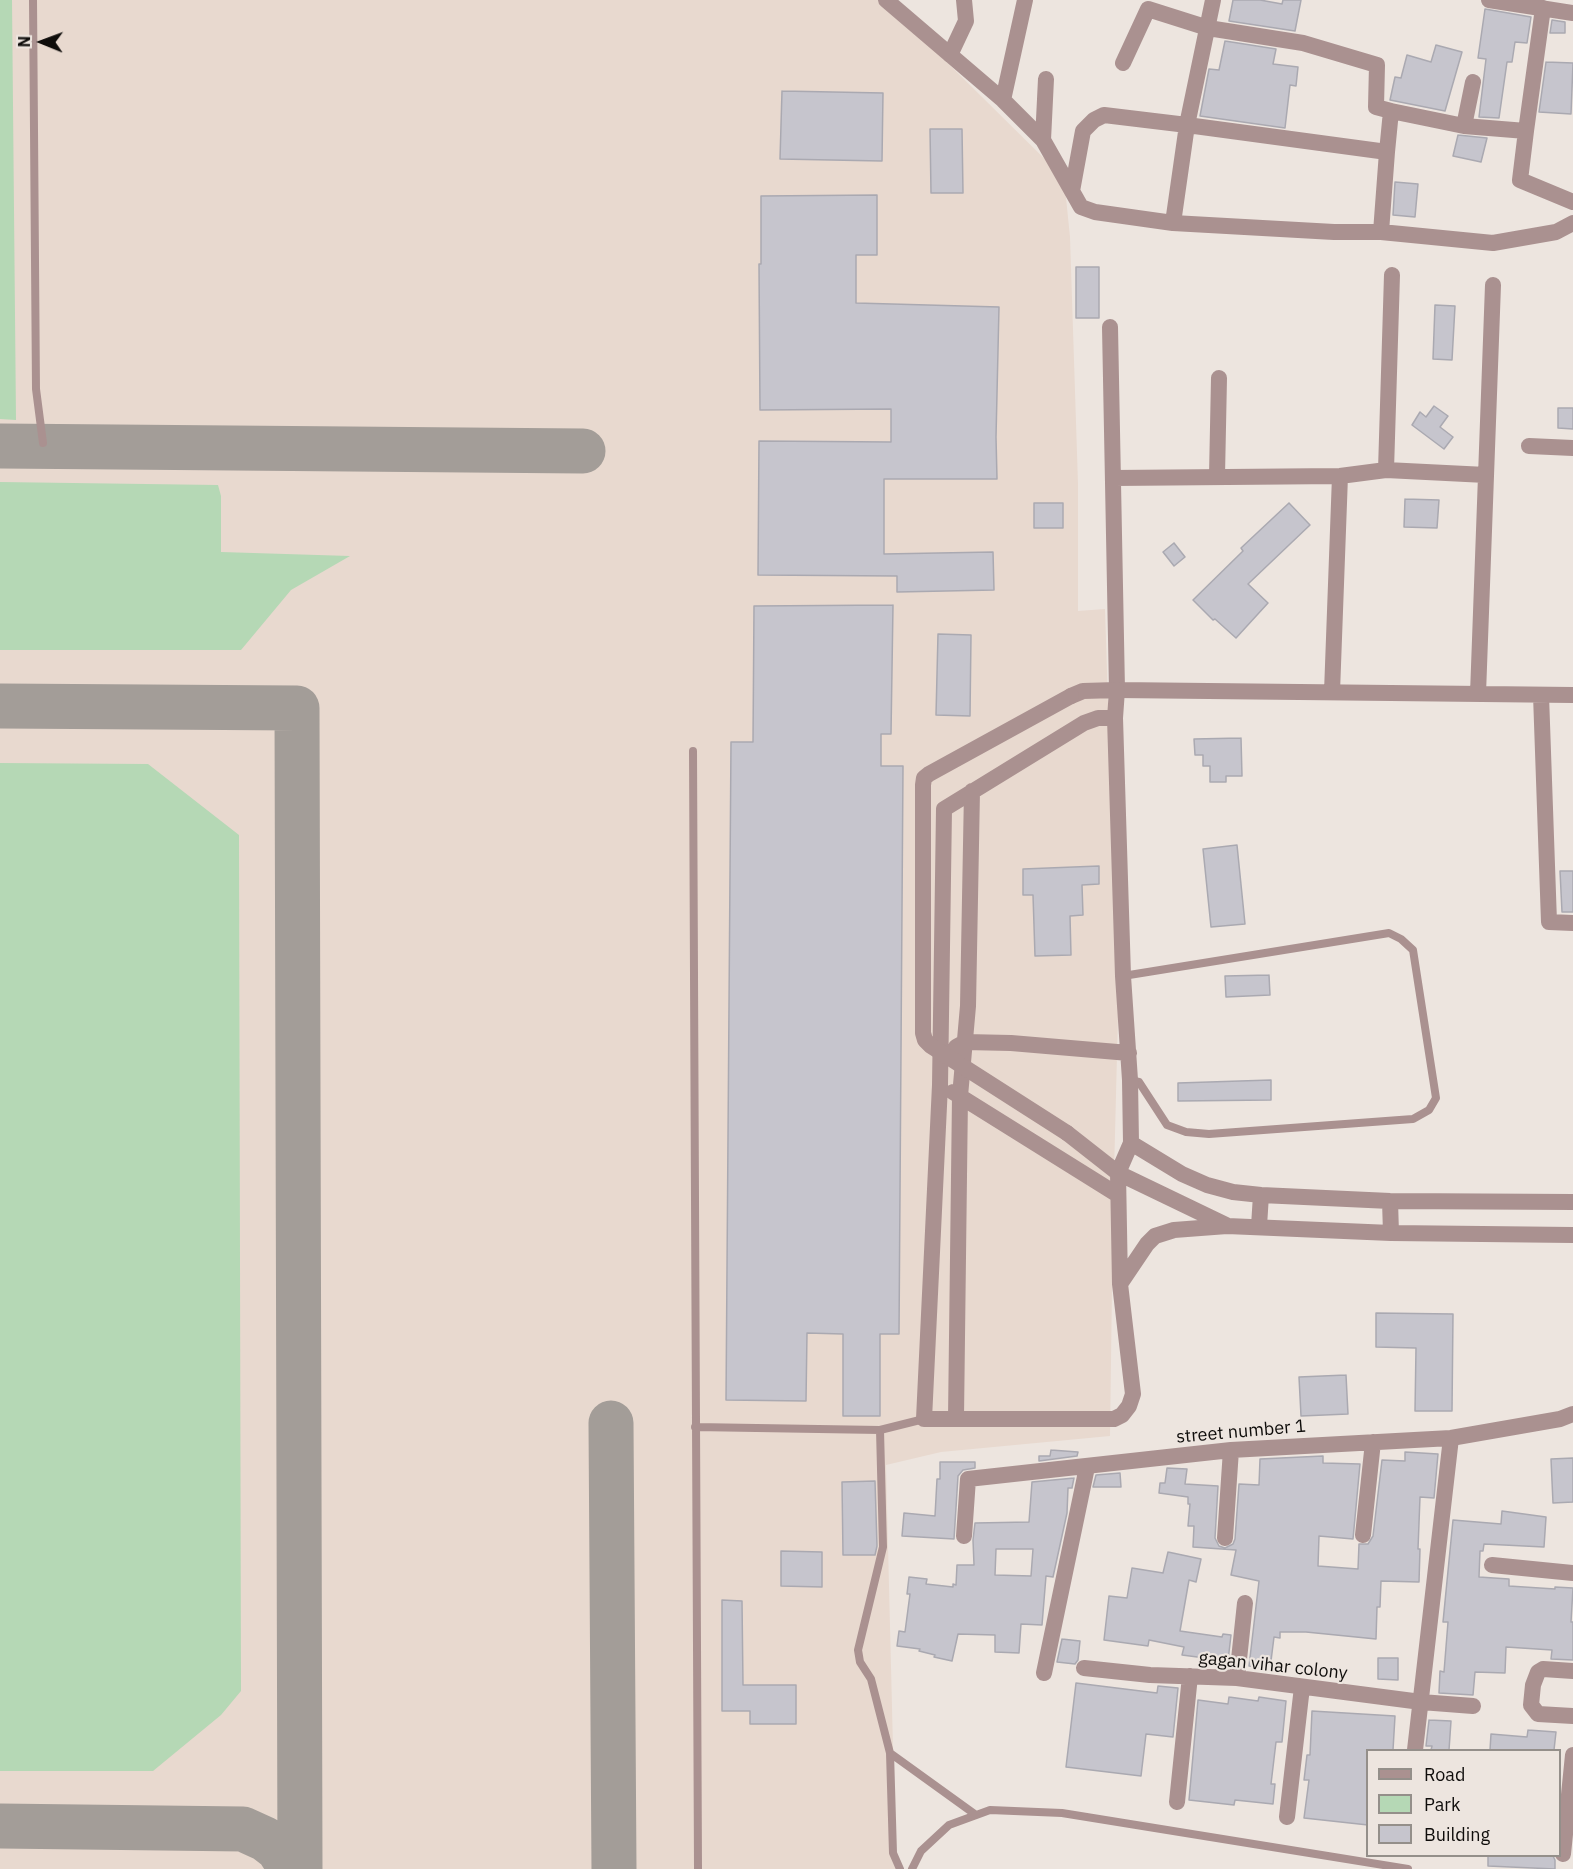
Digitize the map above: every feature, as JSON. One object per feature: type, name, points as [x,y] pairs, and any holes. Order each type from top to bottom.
[{"type":"street","points":[[886,0],[1004,100],[1043,140],[1080,207],[1095,212],[1173,223],[1334,232],[1381,232],[1493,243],[1556,232],[1573,223]]},
{"type":"street","points":[[950,55],[966,21],[964,0]]},
{"type":"street","points":[[1004,100],[1025,0]]},
{"type":"street","points":[[1173,223],[1187,125],[1213,0]]},
{"type":"street","points":[[1489,0],[1573,13]]},
{"type":"street","points":[[1123,63],[1149,5],[1208,28],[1303,43],[1377,65],[1376,107],[1464,126],[1526,131]]},
{"type":"street","points":[[1543,8],[1520,180],[1573,202]]},
{"type":"street","points":[[1043,140],[1046,79]]},
{"type":"street","points":[[1464,126],[1473,82]]},
{"type":"street","points":[[1381,232],[1392,111]]},
{"type":"street","points":[[1072,191],[1083,131],[1094,120],[1104,115],[1388,152]]},
{"type":"street","points":[[1386,470],[1392,275]]},
{"type":"street","points":[[1478,694],[1493,285]]},
{"type":"street","points":[[1110,327],[1114,478],[1115,718],[1131,1143],[1118,1173],[1118,1195],[1120,1284],[1133,1394],[1129,1406],[1122,1415],[1114,1419],[924,1419],[940,1085],[944,809],[1084,723],[1098,718],[1115,718]]},
{"type":"street","points":[[1217,476],[1219,378]]},
{"type":"street","points":[[1529,446],[1573,447]]},
{"type":"street","points":[[1114,478],[1340,476],[1386,470],[1486,475]]},
{"type":"street","points":[[1332,692],[1340,476]]},
{"type":"street","points":[[1227,1226],[1118,1173],[1067,1133],[925,1040],[922,785],[924,778],[1083,691],[1573,695]]},
{"type":"street","points":[[1541,695],[1549,922],[1573,923]]},
{"type":"street","points":[[965,1042],[968,1006],[972,791]]},
{"type":"street","points":[[1118,1195],[960,1096],[950,1089],[946,1075],[948,1063],[957,1046],[965,1042],[1011,1043],[1129,1053]]},
{"type":"street","points":[[956,1418],[960,1096]]},
{"type":"street","points":[[1131,1143],[1182,1174],[1208,1185],[1261,1195],[1390,1201],[1573,1202]]},
{"type":"street","points":[[1259,1226],[1261,1195]]},
{"type":"street","points":[[1390,1201],[1391,1233]]},
{"type":"street","points":[[1120,1284],[1155,1236],[1174,1230],[1259,1226],[1391,1233],[1573,1235]]},
{"type":"street","name":"street number 1","points":[[964,1536],[968,1479],[1231,1450],[1451,1438],[1560,1419],[1573,1414]]},
{"type":"street","points":[[1415,1749],[1451,1438]]},
{"type":"street","points":[[1363,1535],[1373,1442]]},
{"type":"street","points":[[1225,1538],[1231,1450]]},
{"type":"street","points":[[1044,1673],[1087,1467]]},
{"type":"street","points":[[1492,1565],[1573,1573]]},
{"type":"street","points":[[1237,1678],[1245,1603]]},
{"type":"street","name":"gagan vihar colony","points":[[1084,1668],[1128,1674],[1237,1678],[1421,1702],[1473,1706]]},
{"type":"street","points":[[1573,1671],[1543,1669],[1538,1672],[1533,1685],[1531,1705],[1538,1714],[1573,1716]]},
{"type":"street","points":[[1177,1802],[1190,1677]]},
{"type":"street","points":[[1287,1817],[1302,1687]]},
{"type":"street","points":[[1563,1854],[1563,1812],[1573,1751]]},
{"type":"lane","points":[[33,0],[36,389],[43,443]]},
{"type":"lane","points":[[693,751],[698,1869]]},
{"type":"lane","points":[[1123,976],[1389,933],[1401,939],[1413,950],[1436,1098],[1429,1110],[1413,1119],[1209,1134],[1186,1132],[1167,1125],[1140,1082],[1130,1080]]},
{"type":"lane","points":[[695,1427],[880,1430],[924,1419]]},
{"type":"lane","points":[[880,1430],[883,1547],[858,1650],[860,1662],[870,1679],[890,1753],[893,1853],[900,1869]]},
{"type":"lane","points":[[890,1753],[976,1815]]},
{"type":"lane","points":[[912,1869],[921,1851],[949,1825],[990,1810],[1062,1813],[1407,1869]]},
{"type":"shaded area","points":[[0,0],[880,0],[898,14],[1064,178],[1070,237],[1078,484],[1078,611],[1105,609],[1118,1016],[1110,1436],[941,1452],[886,1465],[896,1869],[0,1869]]},
{"type":"green space","points":[[0,0],[12,0],[16,420],[0,419]]},
{"type":"green space","points":[[0,482],[218,485],[221,496],[221,552],[350,556],[291,590],[241,650],[0,650]]},
{"type":"green space","points":[[0,763],[148,764],[239,835],[241,1691],[221,1715],[153,1771],[0,1771]]},
{"type":"building","points":[[1233,0],[1260,0],[1282,4],[1283,0],[1301,0],[1295,31],[1229,21]]},
{"type":"building","points":[[1485,9],[1531,17],[1527,43],[1515,42],[1512,62],[1507,62],[1499,118],[1479,117],[1486,59],[1478,58]]},
{"type":"building","points":[[1552,20],[1565,22],[1565,33],[1550,33]]},
{"type":"building","points":[[1225,41],[1276,49],[1273,64],[1298,67],[1296,86],[1290,85],[1285,128],[1200,116],[1209,69],[1219,70]]},
{"type":"building","points":[[1436,45],[1462,52],[1445,111],[1390,100],[1395,77],[1401,78],[1407,55],[1431,62]]},
{"type":"building","points":[[1546,62],[1573,63],[1571,114],[1539,112]]},
{"type":"building","points":[[782,91],[883,93],[882,161],[780,159]]},
{"type":"building","points":[[930,129],[962,129],[963,193],[931,193]]},
{"type":"building","points":[[1458,135],[1487,138],[1481,162],[1453,156]]},
{"type":"building","points":[[1395,182],[1418,184],[1415,217],[1393,215]]},
{"type":"building","points":[[877,195],[877,255],[856,255],[856,303],[999,307],[997,479],[884,479],[884,554],[993,552],[994,590],[897,592],[897,576],[758,575],[759,441],[891,442],[891,409],[760,410],[761,196]]},
{"type":"building","points":[[1076,267],[1099,267],[1099,318],[1076,318]]},
{"type":"building","points":[[1435,305],[1455,306],[1452,360],[1433,359]]},
{"type":"building","points":[[1434,406],[1448,416],[1440,427],[1453,437],[1444,449],[1412,425],[1420,412],[1426,417]]},
{"type":"building","points":[[1558,408],[1573,408],[1573,429],[1558,428]]},
{"type":"building","points":[[1405,499],[1439,500],[1437,528],[1404,527]]},
{"type":"building","points":[[1034,503],[1063,503],[1063,528],[1034,528]]},
{"type":"building","points":[[1289,503],[1310,525],[1248,584],[1268,603],[1236,638],[1193,600],[1243,551],[1241,548]]},
{"type":"building","points":[[1174,543],[1185,557],[1174,566],[1163,552]]},
{"type":"building","points":[[893,605],[891,734],[881,734],[881,766],[903,766],[899,1334],[880,1334],[880,1416],[843,1416],[843,1334],[807,1333],[806,1401],[726,1400],[731,742],[753,742],[754,606]]},
{"type":"building","points":[[938,634],[971,635],[970,716],[936,715]]},
{"type":"building","points":[[1241,738],[1242,776],[1226,776],[1226,782],[1210,782],[1210,766],[1203,766],[1203,755],[1195,755],[1194,739]]},
{"type":"building","points":[[1237,845],[1245,924],[1211,927],[1203,849]]},
{"type":"building","points":[[1099,866],[1099,884],[1082,885],[1083,915],[1070,916],[1071,955],[1035,956],[1033,895],[1023,895],[1023,869]]},
{"type":"building","points":[[1560,871],[1573,871],[1573,912],[1562,912]]},
{"type":"building","points":[[1269,975],[1270,995],[1226,997],[1225,976]]},
{"type":"building","points":[[1271,1080],[1271,1100],[1178,1101],[1178,1083]]},
{"type":"building","points":[[1376,1313],[1453,1314],[1452,1411],[1415,1411],[1416,1348],[1376,1347]]},
{"type":"building","points":[[1346,1375],[1348,1414],[1301,1416],[1299,1377]]},
{"type":"building","points":[[1051,1450],[1078,1452],[1077,1456],[1039,1461],[1039,1456],[1050,1456]]},
{"type":"building","points":[[1405,1452],[1438,1454],[1434,1498],[1420,1497],[1419,1582],[1381,1581],[1376,1639],[1306,1632],[1280,1632],[1280,1638],[1274,1637],[1270,1669],[1249,1666],[1259,1581],[1231,1575],[1236,1550],[1193,1547],[1194,1526],[1188,1526],[1190,1504],[1188,1504],[1188,1497],[1159,1493],[1160,1483],[1165,1483],[1167,1468],[1187,1469],[1185,1484],[1218,1486],[1215,1538],[1219,1546],[1225,1548],[1233,1544],[1235,1539],[1239,1484],[1259,1485],[1260,1459],[1323,1456],[1323,1463],[1360,1464],[1353,1539],[1319,1536],[1318,1566],[1358,1569],[1359,1544],[1368,1544],[1373,1536],[1382,1460],[1405,1461]]},
{"type":"building","points":[[1573,1458],[1573,1502],[1553,1503],[1551,1459]]},
{"type":"building","points":[[940,1462],[975,1462],[975,1468],[963,1470],[958,1476],[954,1539],[902,1536],[904,1513],[935,1516]]},
{"type":"building","points":[[1120,1473],[1121,1487],[1093,1487],[1096,1475]]},
{"type":"building","points":[[1074,1478],[1072,1488],[1068,1488],[1067,1513],[1053,1577],[1046,1576],[1042,1625],[1021,1624],[1019,1653],[995,1652],[995,1635],[958,1634],[952,1661],[934,1657],[935,1655],[919,1651],[920,1649],[897,1646],[899,1631],[905,1632],[910,1594],[907,1594],[909,1577],[927,1579],[926,1584],[953,1587],[953,1584],[956,1585],[957,1565],[974,1565],[975,1523],[1029,1522],[1032,1482]],"holes":[[[996,1549],[1033,1549],[1031,1576],[995,1575]]]},
{"type":"building","points":[[875,1481],[877,1546],[875,1555],[843,1555],[842,1482]]},
{"type":"building","points":[[1502,1511],[1546,1517],[1544,1547],[1484,1544],[1483,1551],[1480,1551],[1479,1577],[1509,1579],[1509,1586],[1573,1588],[1571,1622],[1573,1622],[1573,1660],[1551,1659],[1552,1650],[1506,1647],[1505,1673],[1475,1672],[1473,1695],[1439,1693],[1440,1671],[1444,1672],[1448,1622],[1443,1622],[1453,1520],[1501,1524]]},
{"type":"building","points":[[781,1551],[822,1552],[822,1587],[781,1586]]},
{"type":"building","points":[[1168,1552],[1201,1559],[1196,1582],[1189,1580],[1180,1631],[1222,1637],[1223,1634],[1231,1635],[1228,1661],[1182,1655],[1184,1647],[1149,1640],[1148,1646],[1104,1640],[1109,1596],[1127,1598],[1132,1568],[1163,1573]]},
{"type":"building","points":[[722,1600],[742,1601],[743,1685],[796,1685],[796,1724],[750,1724],[750,1711],[722,1711]]},
{"type":"building","points":[[1062,1639],[1080,1641],[1078,1660],[1075,1664],[1057,1662]]},
{"type":"building","points":[[1378,1658],[1398,1658],[1398,1680],[1378,1679]]},
{"type":"building","points":[[1076,1683],[1157,1693],[1158,1686],[1178,1688],[1173,1737],[1146,1734],[1141,1776],[1066,1767]]},
{"type":"building","points":[[1229,1697],[1258,1701],[1259,1697],[1286,1701],[1282,1742],[1276,1742],[1271,1784],[1275,1784],[1273,1804],[1235,1800],[1234,1805],[1189,1800],[1198,1700],[1228,1704]]},
{"type":"building","points":[[1312,1711],[1395,1716],[1393,1749],[1366,1749],[1366,1825],[1304,1818],[1309,1780],[1304,1780],[1307,1755],[1310,1755]]},
{"type":"building","points":[[1429,1720],[1451,1721],[1449,1749],[1431,1749],[1432,1746],[1426,1746]]},
{"type":"building","points":[[1528,1730],[1556,1732],[1554,1749],[1490,1749],[1491,1734],[1527,1737]]},
{"type":"building","points":[[1488,1857],[1554,1857],[1555,1860],[1555,1869],[1488,1866]]},
{"type":"taxiway","points":[[0,446],[583,451]]},
{"type":"taxiway","points":[[0,706],[297,708],[300,1869]]},
{"type":"taxiway","points":[[611,1423],[614,1869]]},
{"type":"taxiway","points":[[0,1826],[243,1829],[265,1839],[278,1849],[291,1869]]}]
